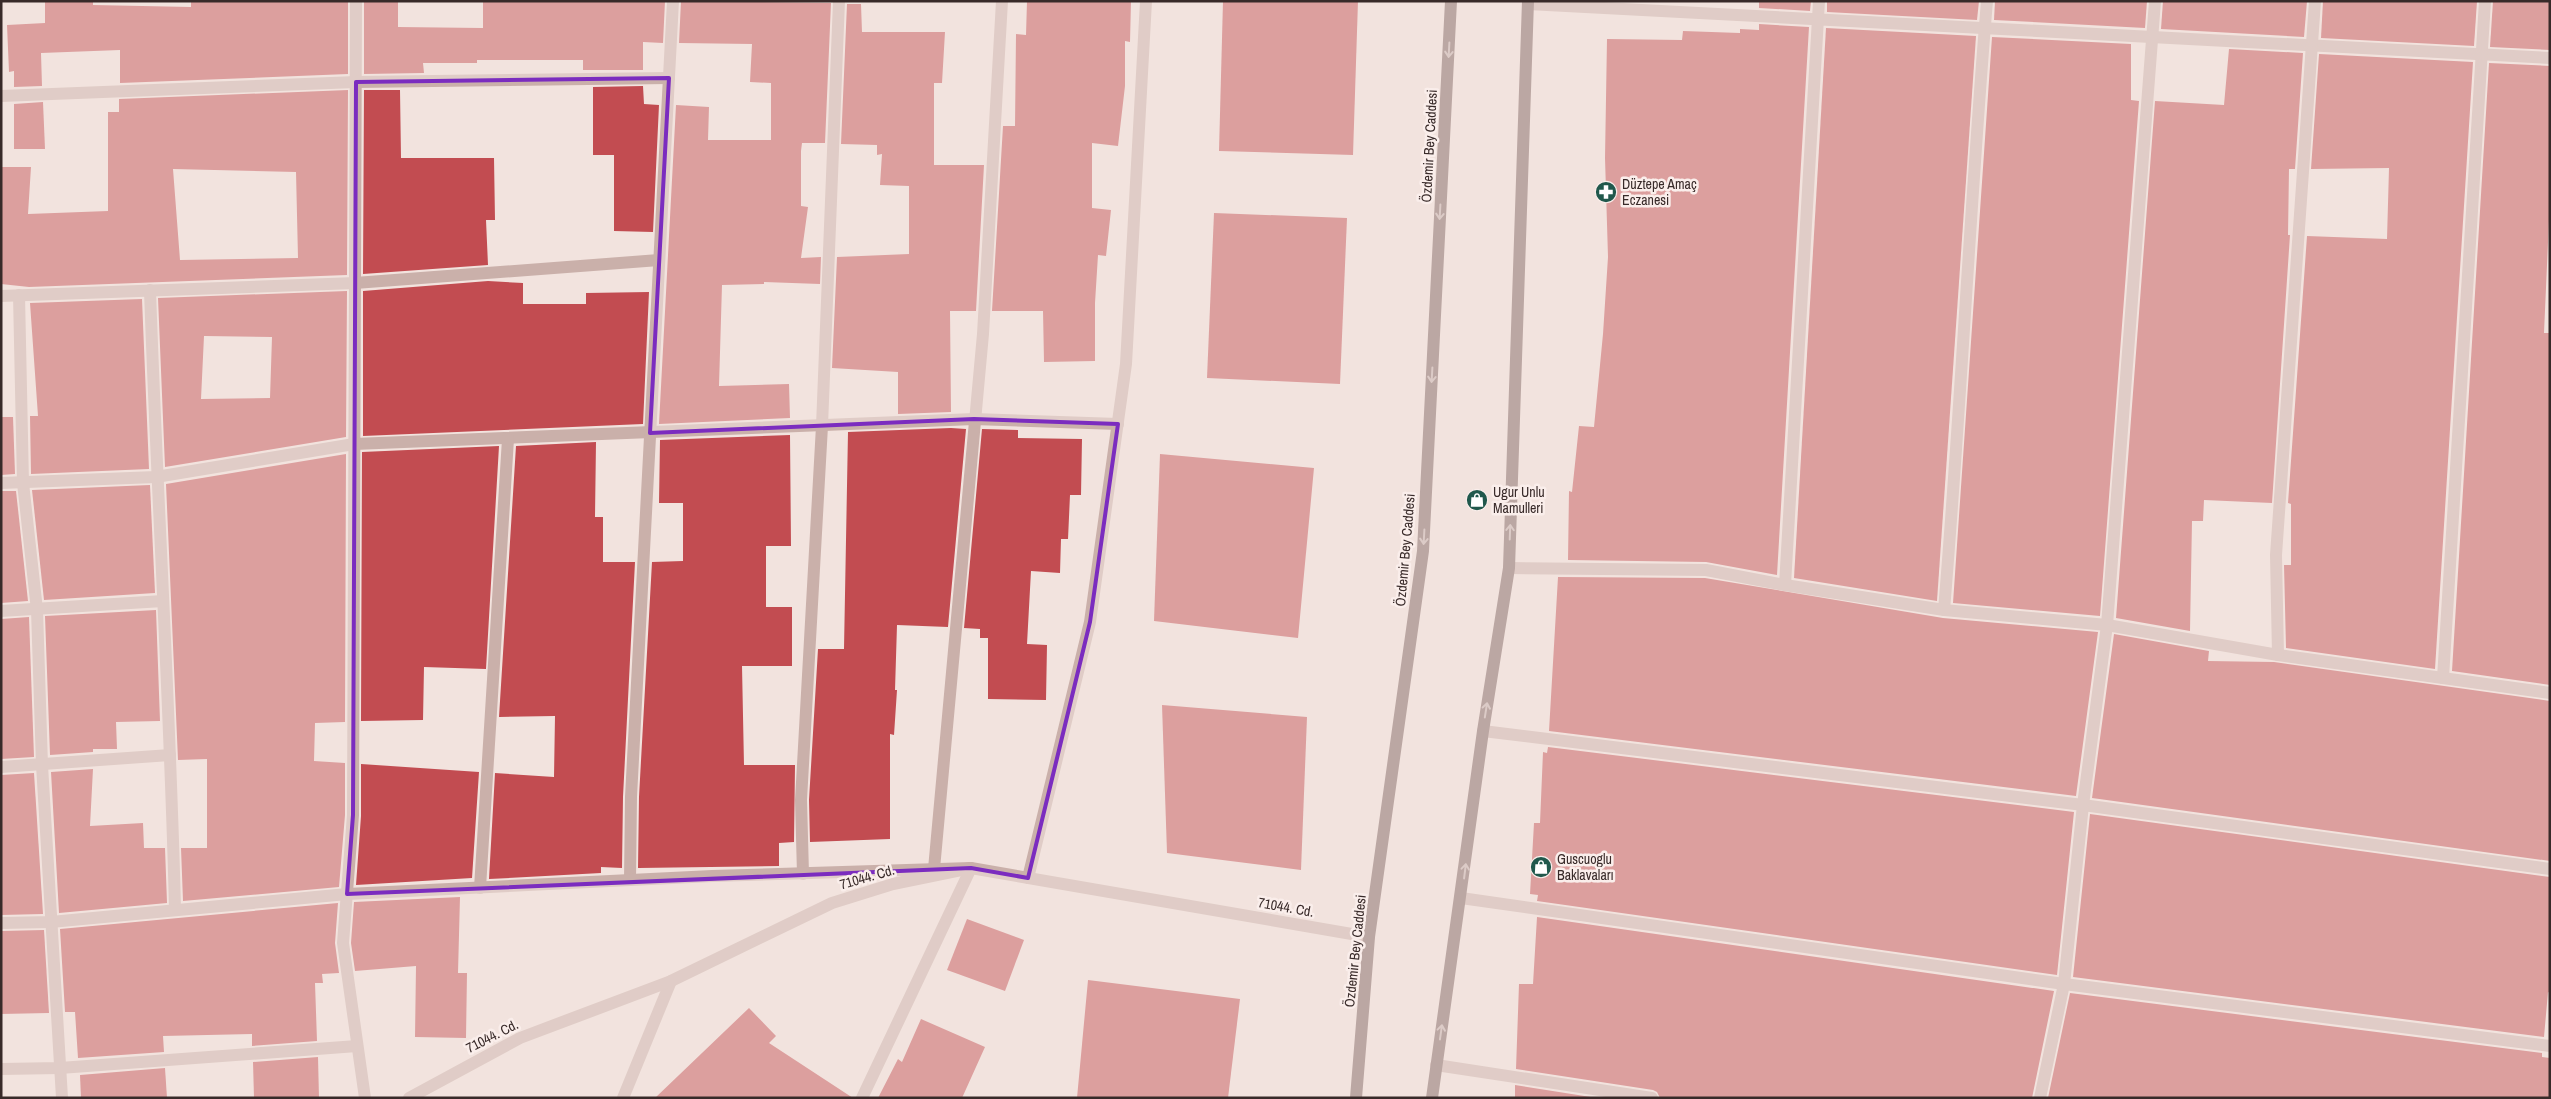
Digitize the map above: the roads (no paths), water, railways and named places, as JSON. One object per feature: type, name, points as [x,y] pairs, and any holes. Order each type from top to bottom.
[{"type":"main road","name":"Özdemir Bey Caddesi","points":[[1356,1098],[1369,937],[1423,552],[1451,1]]},
{"type":"main road","points":[[1432,1098],[1483,731],[1509,568],[1528,3]]},
{"type":"street","points":[[356,1],[354,815],[343,943],[365,1098]]},
{"type":"street","points":[[630,880],[631,797],[672,1]]},
{"type":"street","points":[[803,874],[801,800],[822,426],[838,1]]},
{"type":"street","points":[[934,869],[983,334],[1002,1]]},
{"type":"street","points":[[1028,878],[1048,788],[1090,622],[1118,424],[1126,364],[1146,1]]},
{"type":"street","points":[[1785,585],[1819,1]]},
{"type":"street","points":[[1944,610],[1958,448],[1967,257],[1987,1]]},
{"type":"street","points":[[2040,1098],[2064,984],[2083,806],[2107,626],[2155,1]]},
{"type":"street","points":[[2278,656],[2276,555],[2315,1]]},
{"type":"street","points":[[2443,678],[2485,1]]},
{"type":"street","points":[[1528,3],[1984,29],[2152,36],[2483,56],[2550,58]]},
{"type":"street","points":[[1,96],[356,82],[669,78]]},
{"type":"street","points":[[1,296],[355,283],[659,260]]},
{"type":"street","points":[[150,290],[156,477],[170,755],[175,910]]},
{"type":"street","points":[[19,295],[24,482],[37,610],[42,765],[62,1098]]},
{"type":"street","points":[[1,483],[156,477],[354,444],[974,419],[1118,424]]},
{"type":"street","points":[[480,888],[508,438]]},
{"type":"street","points":[[1509,568],[1706,570],[1785,585],[1944,610],[2107,626],[2278,656],[2550,693]]},
{"type":"street","points":[[1,611],[163,601]]},
{"type":"street","points":[[1483,731],[2083,806],[2550,870]]},
{"type":"street","points":[[1,767],[170,755]]},
{"type":"street","points":[[1,923],[51,922],[347,894],[630,880],[971,868],[862,1098]]},
{"type":"street","name":"71044. Cd.","points":[[409,1098],[520,1038],[671,981],[832,903],[893,884],[971,868],[1369,937]]},
{"type":"street","points":[[1461,898],[2064,984],[2550,1046]]},
{"type":"street","points":[[623,1098],[671,981]]},
{"type":"street","points":[[1,1069],[60,1068],[357,1046]]},
{"type":"street","points":[[1436,1065],[1652,1098]]},
{"type":"place","name":"Düztepe Amaç Eczanesi","points":[[1606,192]]},
{"type":"place","name":"Ugur Unlu Mamulleri","points":[[1477,500]]},
{"type":"place","name":"Guscuoglu Baklavaları","points":[[1541,867]]}]
